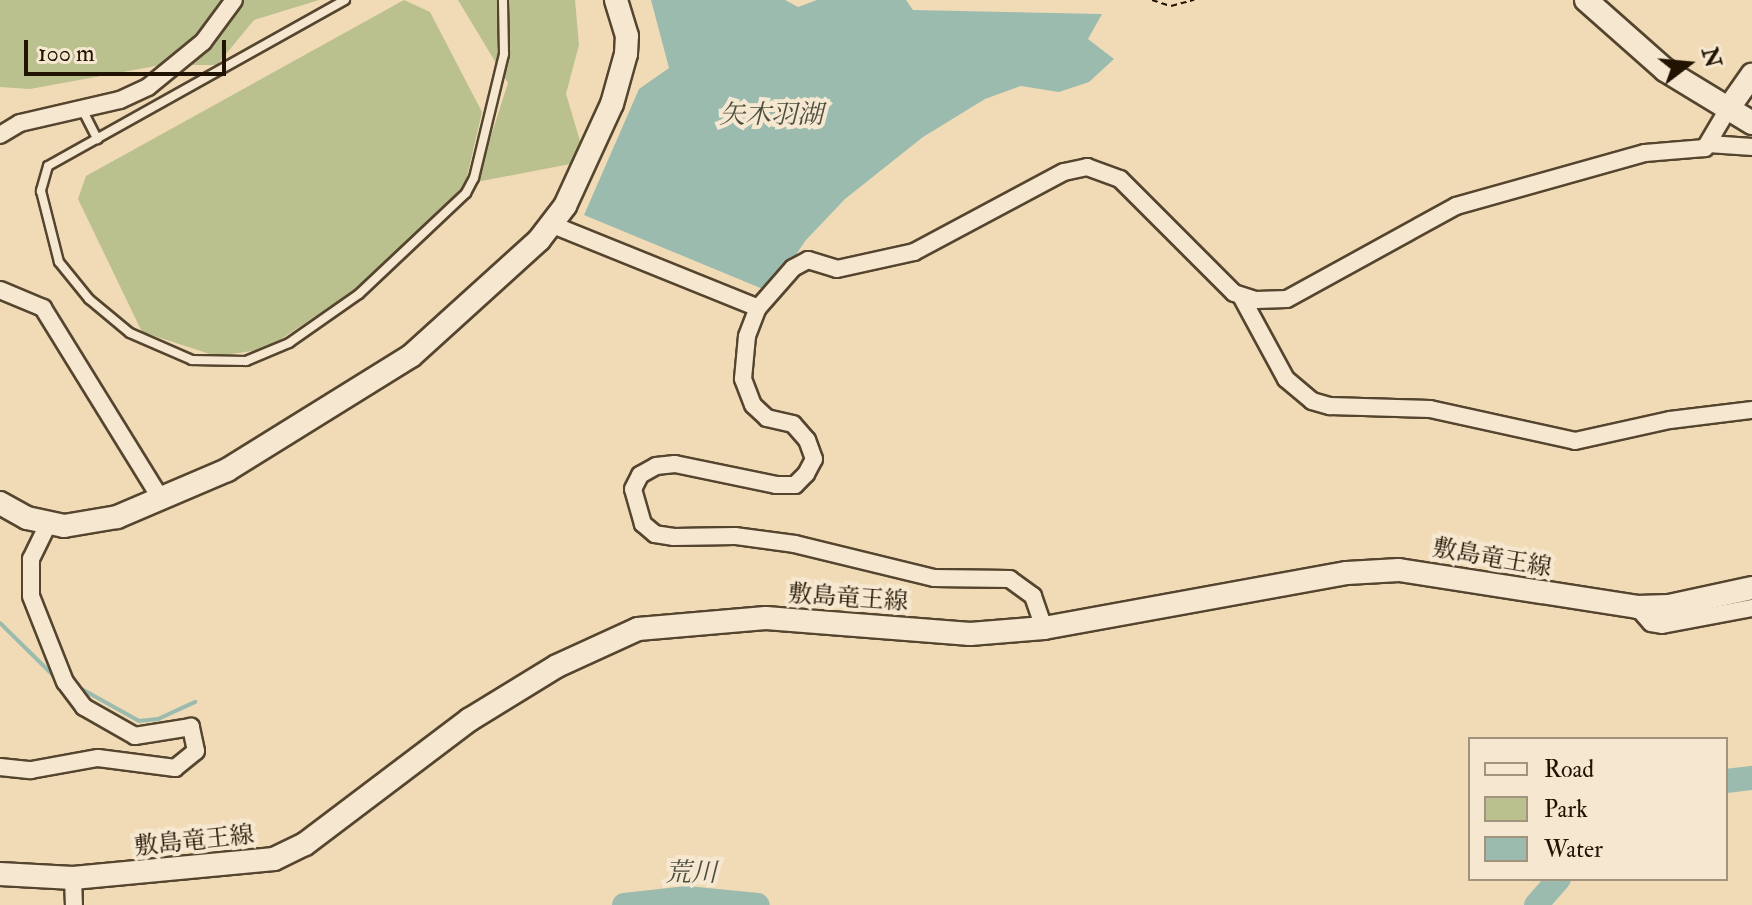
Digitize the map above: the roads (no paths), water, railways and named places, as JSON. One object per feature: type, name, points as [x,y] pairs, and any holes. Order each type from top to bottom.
[{"type":"main road","points":[[0,503],[48,524],[96,524],[161,499],[246,460],[396,368],[553,225],[619,83],[627,36],[616,0]]},
{"type":"main road","points":[[1586,0],[1665,70],[1752,123]]},
{"type":"main road","points":[[1728,109],[1752,75]]},
{"type":"main road","name":"敷島竜王線","points":[[0,874],[73,878],[274,859],[305,844],[469,720],[567,660],[638,629],[766,618],[970,634],[1044,628],[1347,573],[1399,570],[1637,607],[1669,606],[1752,588]]},
{"type":"street","points":[[0,135],[20,123],[82,109],[148,87],[203,42],[234,0]]},
{"type":"street","points":[[1242,298],[1287,299],[1456,206],[1645,153],[1699,150],[1709,144],[1728,109]]},
{"type":"street","points":[[1709,144],[1752,147]]},
{"type":"street","points":[[1044,628],[1033,596],[1010,579],[934,578],[795,544],[735,536],[674,537],[655,534],[643,524],[633,489],[640,475],[656,466],[675,464],[776,485],[795,485],[806,474],[814,459],[807,440],[793,424],[767,418],[753,405],[743,379],[747,336],[758,308],[793,268],[808,260],[837,269],[914,252],[1064,172],[1087,167],[1120,179],[1242,298],[1286,379],[1312,401],[1330,406],[1430,409],[1575,441],[1670,420],[1752,410]]},
{"type":"street","points":[[553,225],[758,308]]},
{"type":"street","points":[[0,290],[43,308],[161,499]]},
{"type":"street","points":[[0,767],[31,770],[98,758],[175,768],[196,751],[191,727],[135,736],[84,707],[65,682],[31,596],[31,559],[48,524]]},
{"type":"street","points":[[1637,607],[1651,623],[1662,625],[1752,608]]},
{"type":"street","points":[[73,878],[74,905]]},
{"type":"lane","points":[[345,0],[48,166],[41,191],[59,262],[89,299],[130,333],[192,360],[218,362],[268,354],[359,294],[466,193],[474,178],[504,54],[503,0]]},
{"type":"lane","points":[[82,109],[97,139]]},
{"type":"water","name":"矢木羽湖","points":[[651,0],[785,0],[798,7],[817,0],[906,0],[913,10],[1102,14],[1088,39],[1114,59],[1089,82],[1059,92],[1021,86],[985,99],[923,137],[845,199],[806,240],[770,292],[584,215],[639,89],[669,68]]},
{"type":"waterway","points":[[0,623],[55,677]]},
{"type":"waterway","points":[[78,687],[139,721],[158,719],[195,702]]},
{"type":"waterway","name":"荒川","points":[[1728,781],[1752,778]]},
{"type":"waterway","name":"荒川","points":[[1536,905],[1557,881]]},
{"type":"waterway","name":"荒川","points":[[624,905],[686,898],[758,905]]}]
